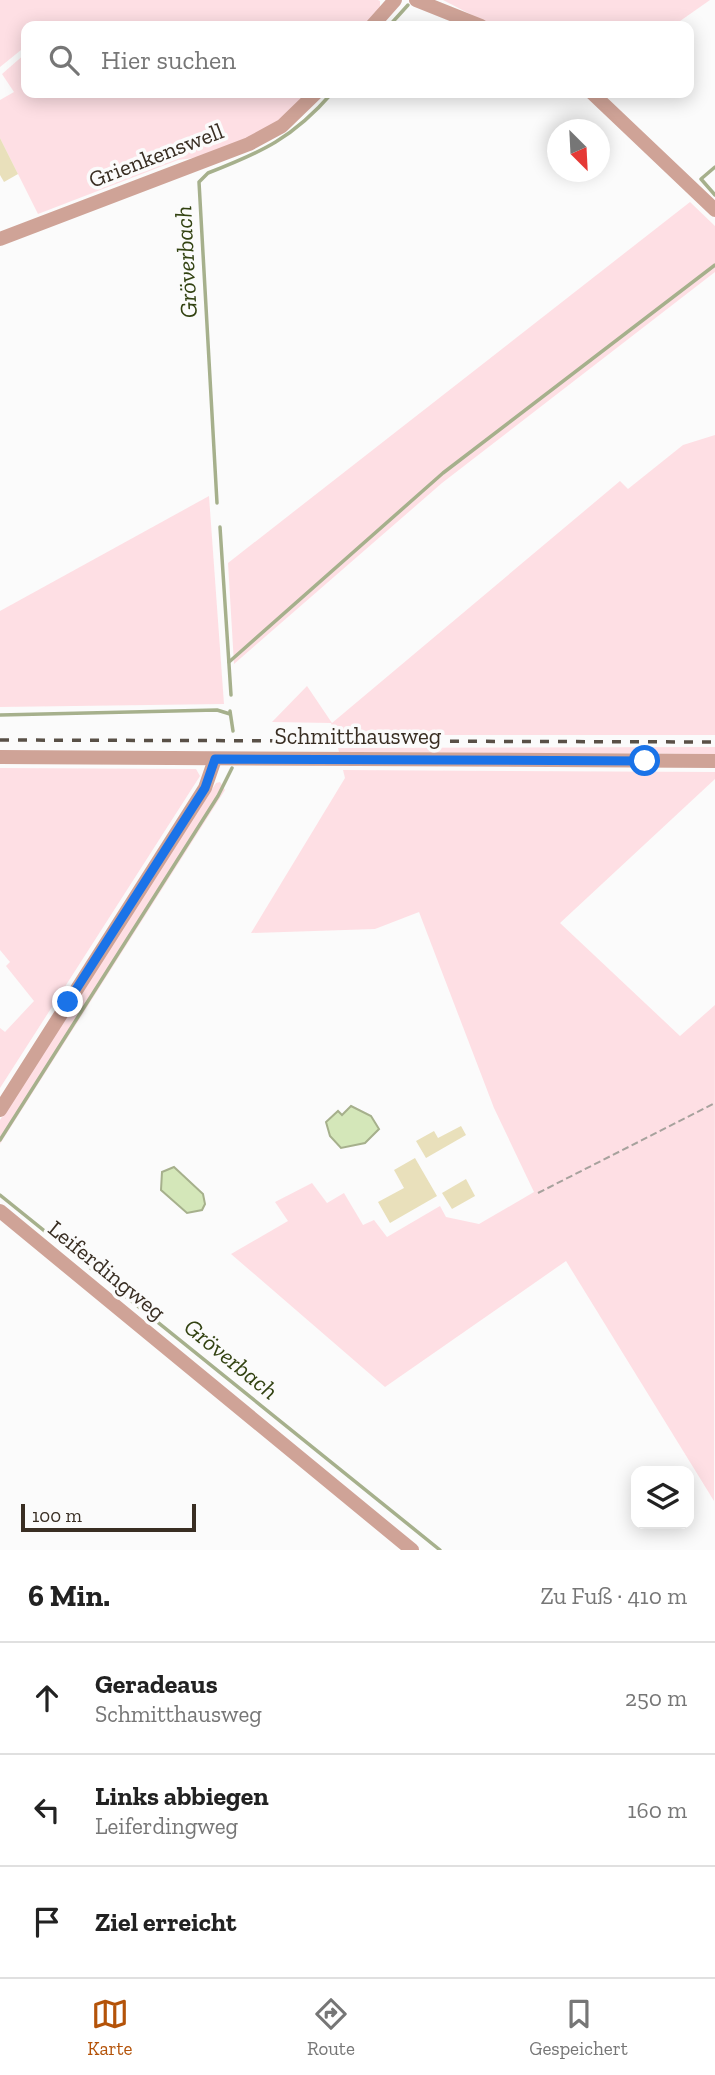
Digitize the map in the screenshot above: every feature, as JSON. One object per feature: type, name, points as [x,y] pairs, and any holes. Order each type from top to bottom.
[{"type":"street","points":[[376,21],[395,0]]},
{"type":"street","points":[[416,0],[468,21]]},
{"type":"street","name":"Grienkenswell","points":[[0,239],[249,144],[289,120],[311,98]]},
{"type":"street","points":[[597,98],[715,210]]},
{"type":"street","name":"Schmitthausweg","points":[[0,757],[715,761]]},
{"type":"street","points":[[0,1110],[205,788],[215,759]]},
{"type":"street","name":"Leiferdingweg","points":[[0,1211],[412,1550]]},
{"type":"path","points":[[538,1193],[684,1116],[715,1103]]},
{"type":"shaded area","points":[[0,0],[380,1],[380,10],[370,21],[21,21],[21,50],[0,67]]},
{"type":"shaded area","points":[[443,0],[710,0],[680,21],[483,21]]},
{"type":"shaded area","points":[[21,57],[21,98],[303,98],[280,121],[242,143],[203,156],[178,160],[38,214],[0,138],[0,100],[14,92],[2,74]]},
{"type":"shaded area","points":[[690,202],[715,226],[715,272],[442,483],[234,664],[228,563]]},
{"type":"shaded area","points":[[715,435],[715,735],[334,735],[331,723],[272,722],[307,686],[332,723],[620,481],[628,489],[683,445]]},
{"type":"shaded area","points":[[209,496],[224,704],[0,707],[0,611]]},
{"type":"shaded area","points":[[715,747],[715,754],[339,752],[338,748]]},
{"type":"shaded area","points":[[0,768],[196,769],[200,776],[0,1088],[0,1028],[5,1032],[34,1001],[6,966],[10,962],[0,950]]},
{"type":"shaded area","points":[[343,770],[715,772],[715,779],[560,923],[680,1036],[715,1005],[714,1501],[566,1261],[385,1387],[231,1254],[288,1221],[275,1202],[312,1183],[327,1203],[344,1193],[363,1225],[374,1220],[387,1237],[440,1206],[446,1217],[479,1224],[534,1192],[494,1108],[419,912],[375,929],[251,933],[345,778]]},
{"type":"shaded area","points":[[220,782],[225,790],[0,1144],[0,1120],[216,783]]},
{"type":"shaded area","points":[[351,1106],[371,1116],[379,1129],[365,1143],[341,1148],[330,1136],[326,1122],[338,1111],[342,1115]]},
{"type":"shaded area","points":[[174,1167],[203,1194],[205,1204],[202,1210],[187,1213],[161,1190],[162,1172]]},
{"type":"building","points":[[0,138],[18,174],[4,182],[0,175]]},
{"type":"building","points":[[461,1126],[466,1135],[426,1158],[416,1141],[434,1131],[438,1138]]},
{"type":"building","points":[[415,1158],[437,1196],[390,1223],[378,1202],[404,1188],[394,1170]]},
{"type":"building","points":[[466,1179],[475,1196],[452,1209],[442,1193]]},
{"type":"waterway","name":"Gröverbach","points":[[394,21],[408,5]]},
{"type":"waterway","name":"Gröverbach","points":[[217,503],[199,182],[208,173],[245,158],[290,133],[327,98]]},
{"type":"waterway","points":[[715,167],[701,179],[715,195]]},
{"type":"waterway","points":[[229,662],[443,473],[715,265]]},
{"type":"waterway","name":"Gröverbach","points":[[220,527],[231,695]]},
{"type":"waterway","name":"Gröverbach","points":[[0,715],[217,710],[230,714]]},
{"type":"waterway","name":"Gröverbach","points":[[230,711],[233,731]]},
{"type":"waterway","name":"Gröverbach","points":[[0,1140],[218,796],[232,768]]},
{"type":"waterway","name":"Gröverbach","points":[[0,1195],[440,1550]]},
{"type":"railway","points":[[0,740],[715,742]]},
{"type":"route","points":[[68,1002],[205,788],[212,775],[215,759],[645,761]]}]
